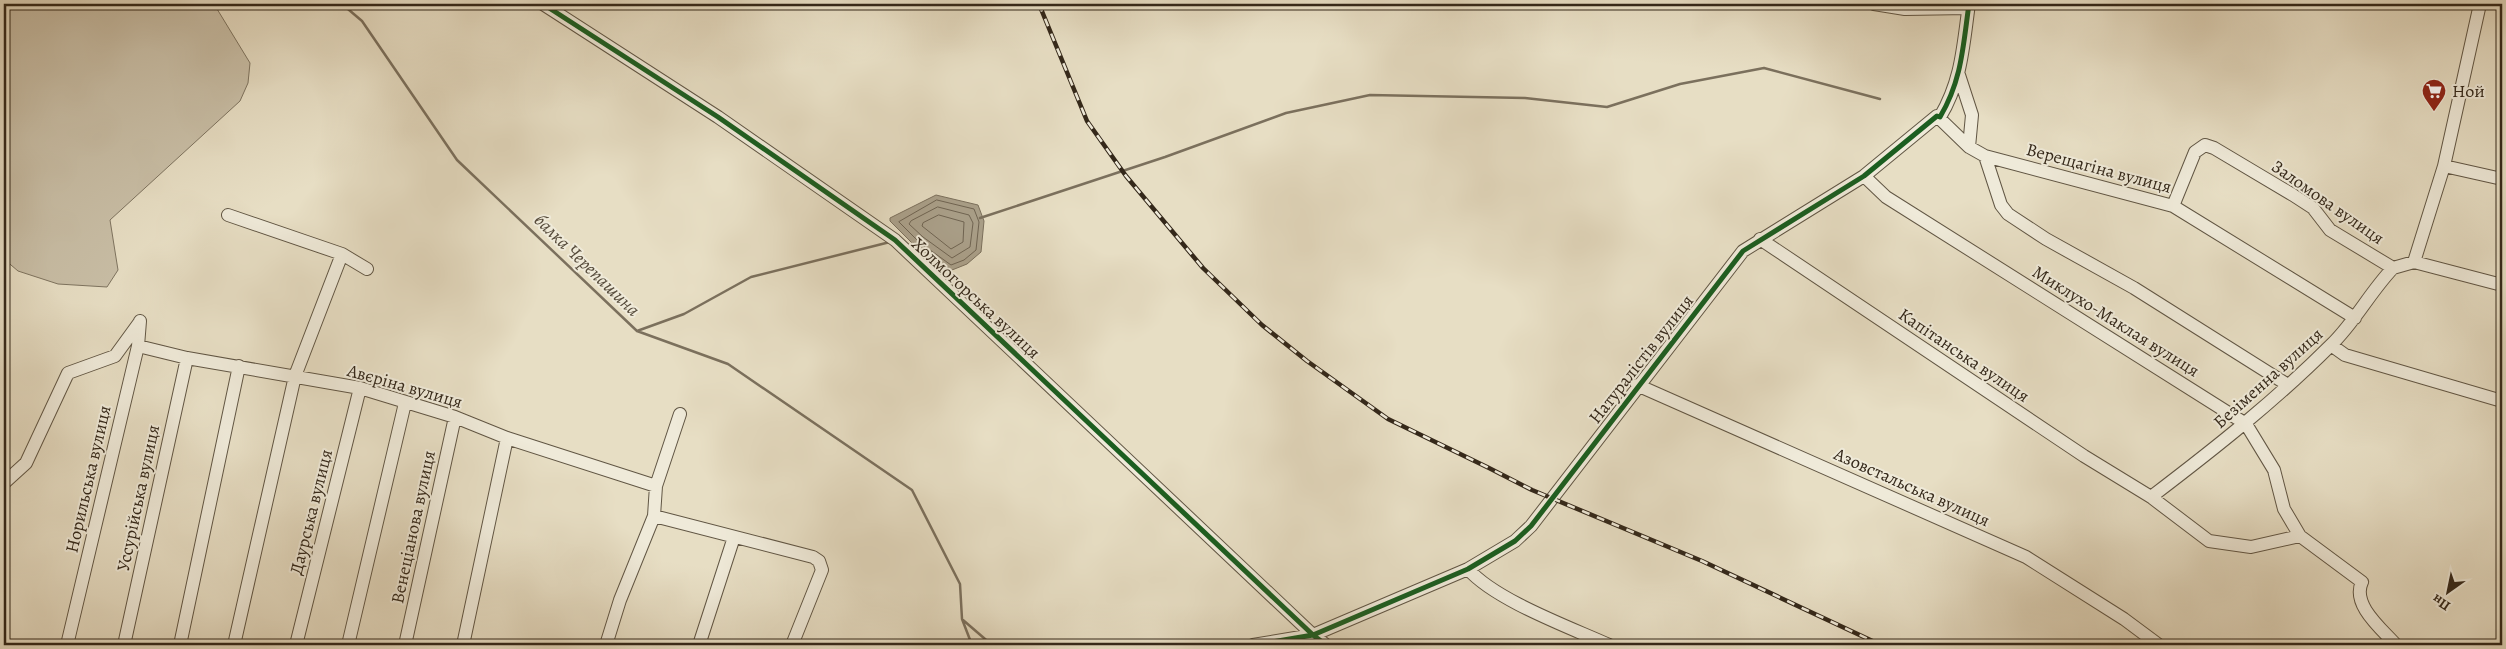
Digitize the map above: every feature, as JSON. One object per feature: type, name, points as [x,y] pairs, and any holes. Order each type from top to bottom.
[{"type":"street","name":"Холмогорська вулиця","points":[[543,4],[718,117],[895,240],[1313,635],[1326,645]]},
{"type":"street","points":[[1874,4],[1905,9],[1969,6]]},
{"type":"street","points":[[2480,4],[2444,166],[2414,262],[2502,285]]},
{"type":"street","name":"Натуралістів вулиця","points":[[1253,645],[1313,635],[1468,569],[1515,541],[1531,526],[1742,251],[1864,176],[1937,116],[1940,117],[1952,96],[1959,75],[1969,6]]},
{"type":"street","points":[[1959,75],[1972,115],[1969,147]]},
{"type":"street","name":"Верещагіна вулиця","points":[[1937,116],[1969,147],[1986,156],[2173,206],[2355,318]]},
{"type":"street","name":"Заломова вулиця","points":[[2173,206],[2195,152],[2205,145],[2214,148],[2300,199],[2313,208],[2330,230],[2393,268],[2414,262]]},
{"type":"street","points":[[1986,156],[2001,205],[2008,214],[2046,239],[2134,288],[2288,385]]},
{"type":"street","points":[[2444,166],[2502,179]]},
{"type":"street","name":"Миклухо-Маклая вулиця","points":[[1864,176],[1886,197],[2246,424],[2274,470],[2284,509],[2300,536]]},
{"type":"street","points":[[228,215],[342,254],[367,269]]},
{"type":"street","name":"Капітанська вулиця","points":[[1760,239],[2084,456],[2151,497],[2209,541],[2251,547],[2300,536]]},
{"type":"street","points":[[234,645],[295,376],[342,254]]},
{"type":"street","name":"Безіменна вулиця","points":[[2151,497],[2246,424],[2331,345],[2355,318],[2381,281],[2393,268]]},
{"type":"street","name":"Норильська вулиця","points":[[4,483],[26,463],[68,373],[115,356],[140,321],[138,346],[67,645]]},
{"type":"street","points":[[2331,345],[2345,355],[2502,401]]},
{"type":"street","name":"Авєріна вулиця","points":[[138,346],[187,358],[360,388],[455,417],[507,438],[656,486]]},
{"type":"street","name":"Уссурійська вулиця","points":[[124,645],[187,358]]},
{"type":"street","points":[[180,645],[239,366]]},
{"type":"street","name":"Азовстальська вулиця","points":[[1637,386],[2026,557],[2124,619],[2159,645]]},
{"type":"street","name":"Даурська вулиця","points":[[296,645],[360,388]]},
{"type":"street","points":[[348,645],[405,402]]},
{"type":"street","points":[[606,645],[620,600],[654,516],[656,486],[680,414]]},
{"type":"street","name":"Венеціанова вулиця","points":[[405,645],[455,417]]},
{"type":"street","points":[[463,645],[507,438]]},
{"type":"street","points":[[654,516],[813,557],[819,561],[822,570],[792,645]]},
{"type":"street","points":[[2300,536],[2362,582],[2359,588],[2360,601],[2396,645]]},
{"type":"street","points":[[699,645],[734,537]]},
{"type":"street","points":[[1468,569],[1479,581],[1497,593],[1609,645]]},
{"type":"shaded area","points":[[4,4],[214,4],[250,63],[248,83],[240,101],[110,220],[118,270],[107,287],[58,284],[18,271],[4,259]]},
{"type":"water","points":[[936,195],[978,205],[984,221],[981,252],[967,264],[952,270],[915,246],[890,221],[890,218]]},
{"type":"waterway","name":"балка Черепашина","points":[[342,4],[362,21],[457,160],[637,331],[728,364],[912,490],[960,584],[962,619],[972,645]]},
{"type":"waterway","points":[[980,218],[1165,157],[1286,113],[1370,95],[1525,98],[1607,107],[1680,84],[1764,68],[1880,99]]},
{"type":"waterway","points":[[637,331],[684,314],[751,277],[890,242]]},
{"type":"waterway","points":[[963,620],[992,645]]},
{"type":"railway","points":[[1039,4],[1087,121],[1126,176],[1203,268],[1262,325],[1307,361],[1388,419],[1532,490],[1702,561],[1881,645]]},
{"type":"cycle path","points":[[543,4],[718,117],[895,240],[1313,635],[1326,645]]},
{"type":"cycle path","points":[[1253,645],[1313,635],[1468,569],[1515,541],[1531,526],[1743,251],[1864,176],[1937,116],[1940,117],[1953,90],[1957,76],[1969,4]]},
{"type":"place","name":"Ной","points":[[2434,112]]}]
